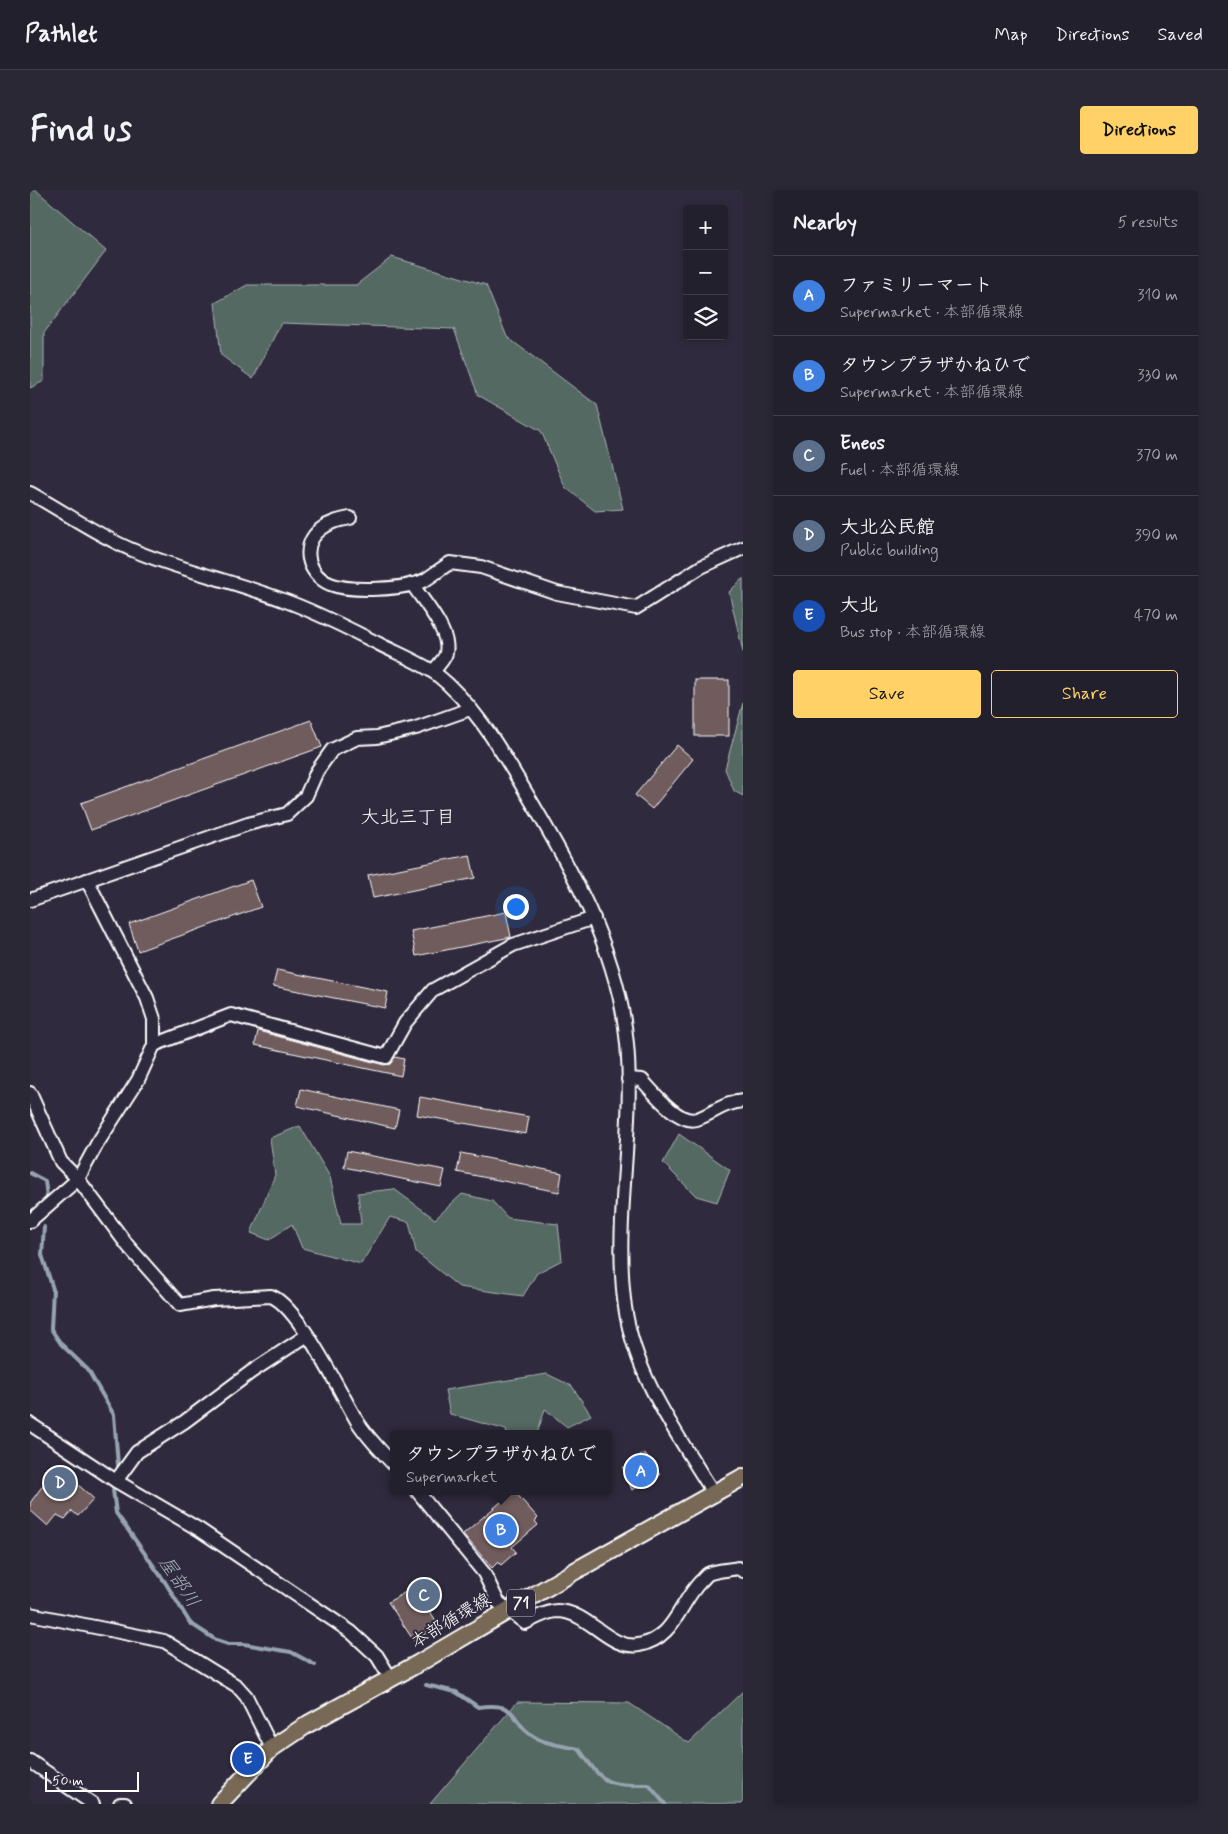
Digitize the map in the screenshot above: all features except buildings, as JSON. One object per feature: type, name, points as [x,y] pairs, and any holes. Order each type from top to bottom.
[{"type":"main road","name":"本部循環線","points":[[219,1804],[272,1748],[308,1724],[391,1679],[743,1477]]},
{"type":"street","points":[[30,493],[131,549],[284,600],[330,619],[433,672],[470,710],[494,740],[539,814],[594,918],[615,980],[623,1012],[628,1080],[622,1242],[625,1306],[633,1344],[654,1395],[714,1494]]},
{"type":"street","points":[[350,518],[336,521],[320,529],[311,543],[307,557],[311,569],[328,583],[346,588],[412,584],[425,579],[450,562],[481,567],[557,593],[636,608],[702,567],[743,548]]},
{"type":"street","points":[[412,584],[439,623],[446,642],[446,654],[433,672]]},
{"type":"street","points":[[30,900],[248,824],[287,814],[306,796],[317,771],[332,750],[357,738],[377,737],[416,728],[470,710]]},
{"type":"street","points":[[30,1221],[78,1179],[101,1136],[138,1080],[154,1045],[154,1019],[146,998],[87,880]]},
{"type":"street","points":[[154,1045],[231,1015],[386,1056],[405,1022],[433,990],[513,946],[594,918]]},
{"type":"street","points":[[628,1080],[642,1080],[681,1118],[694,1120],[728,1103],[743,1101]]},
{"type":"street","points":[[30,1092],[61,1162],[78,1179],[128,1246],[180,1305],[214,1299],[271,1296],[279,1299],[306,1336],[340,1389],[358,1422],[390,1460]]},
{"type":"street","points":[[116,1481],[137,1452],[184,1422],[251,1372],[306,1336]]},
{"type":"street","points":[[30,1424],[116,1481],[200,1530],[351,1632],[377,1656],[391,1679]]},
{"type":"street","points":[[420,1495],[484,1573],[498,1602],[516,1618],[525,1623],[544,1614],[558,1611],[582,1619],[623,1645],[638,1645],[655,1641],[668,1630],[696,1587],[708,1574],[738,1568],[743,1570]]},
{"type":"street","points":[[30,1614],[164,1641],[237,1686],[246,1696],[272,1748]]},
{"type":"street","points":[[30,1761],[92,1804]]},
{"type":"street","points":[[120,1804],[125,1804]]},
{"type":"green space","points":[[30,190],[36,190],[106,251],[44,333],[44,381],[30,388]]},
{"type":"green space","points":[[392,257],[486,285],[507,337],[597,405],[623,509],[595,511],[565,487],[541,431],[478,395],[454,329],[281,323],[253,379],[221,355],[215,303],[247,285],[356,285]]},
{"type":"green space","points":[[743,578],[743,652],[729,592]]},
{"type":"green space","points":[[743,703],[743,796],[734,791],[725,769]]},
{"type":"green space","points":[[300,1126],[330,1177],[341,1224],[361,1224],[358,1193],[394,1189],[435,1219],[462,1194],[492,1201],[508,1218],[558,1224],[562,1260],[537,1273],[523,1296],[459,1287],[416,1252],[409,1222],[390,1217],[361,1264],[302,1248],[292,1224],[269,1240],[251,1233],[275,1175],[270,1138]]},
{"type":"green space","points":[[679,1134],[730,1170],[717,1202],[696,1196],[663,1163]]},
{"type":"green space","points":[[547,1374],[572,1386],[591,1415],[567,1427],[545,1409],[538,1430],[506,1430],[450,1414],[445,1390]]},
{"type":"green space","points":[[743,1691],[743,1804],[430,1804],[517,1702],[629,1703],[689,1743]]},
{"type":"waterway","name":"屋部川","points":[[30,1173],[45,1181],[47,1197]]},
{"type":"waterway","name":"屋部川","points":[[44,1227],[42,1255],[53,1289],[51,1329],[61,1344],[88,1370],[114,1415],[118,1465]]},
{"type":"waterway","name":"屋部川","points":[[113,1490],[116,1513],[165,1582],[190,1623],[216,1640],[228,1644],[244,1644],[291,1652],[315,1665]]},
{"type":"waterway","points":[[426,1685],[456,1692],[478,1707],[493,1706],[509,1710],[528,1733],[543,1741],[579,1749],[595,1770],[607,1780],[614,1783],[649,1785],[665,1804]]},
{"type":"place","name":"ファミリーマート","points":[[641,1471]]},
{"type":"place","name":"大北公民館","points":[[60,1483]]},
{"type":"place","name":"タウンプラザかねひで","points":[[501,1530]]},
{"type":"place","name":"Eneos","points":[[424,1595]]},
{"type":"place","name":"大北","points":[[248,1759]]},
{"type":"district","name":"大北三丁目","points":[[408,817]]}]
